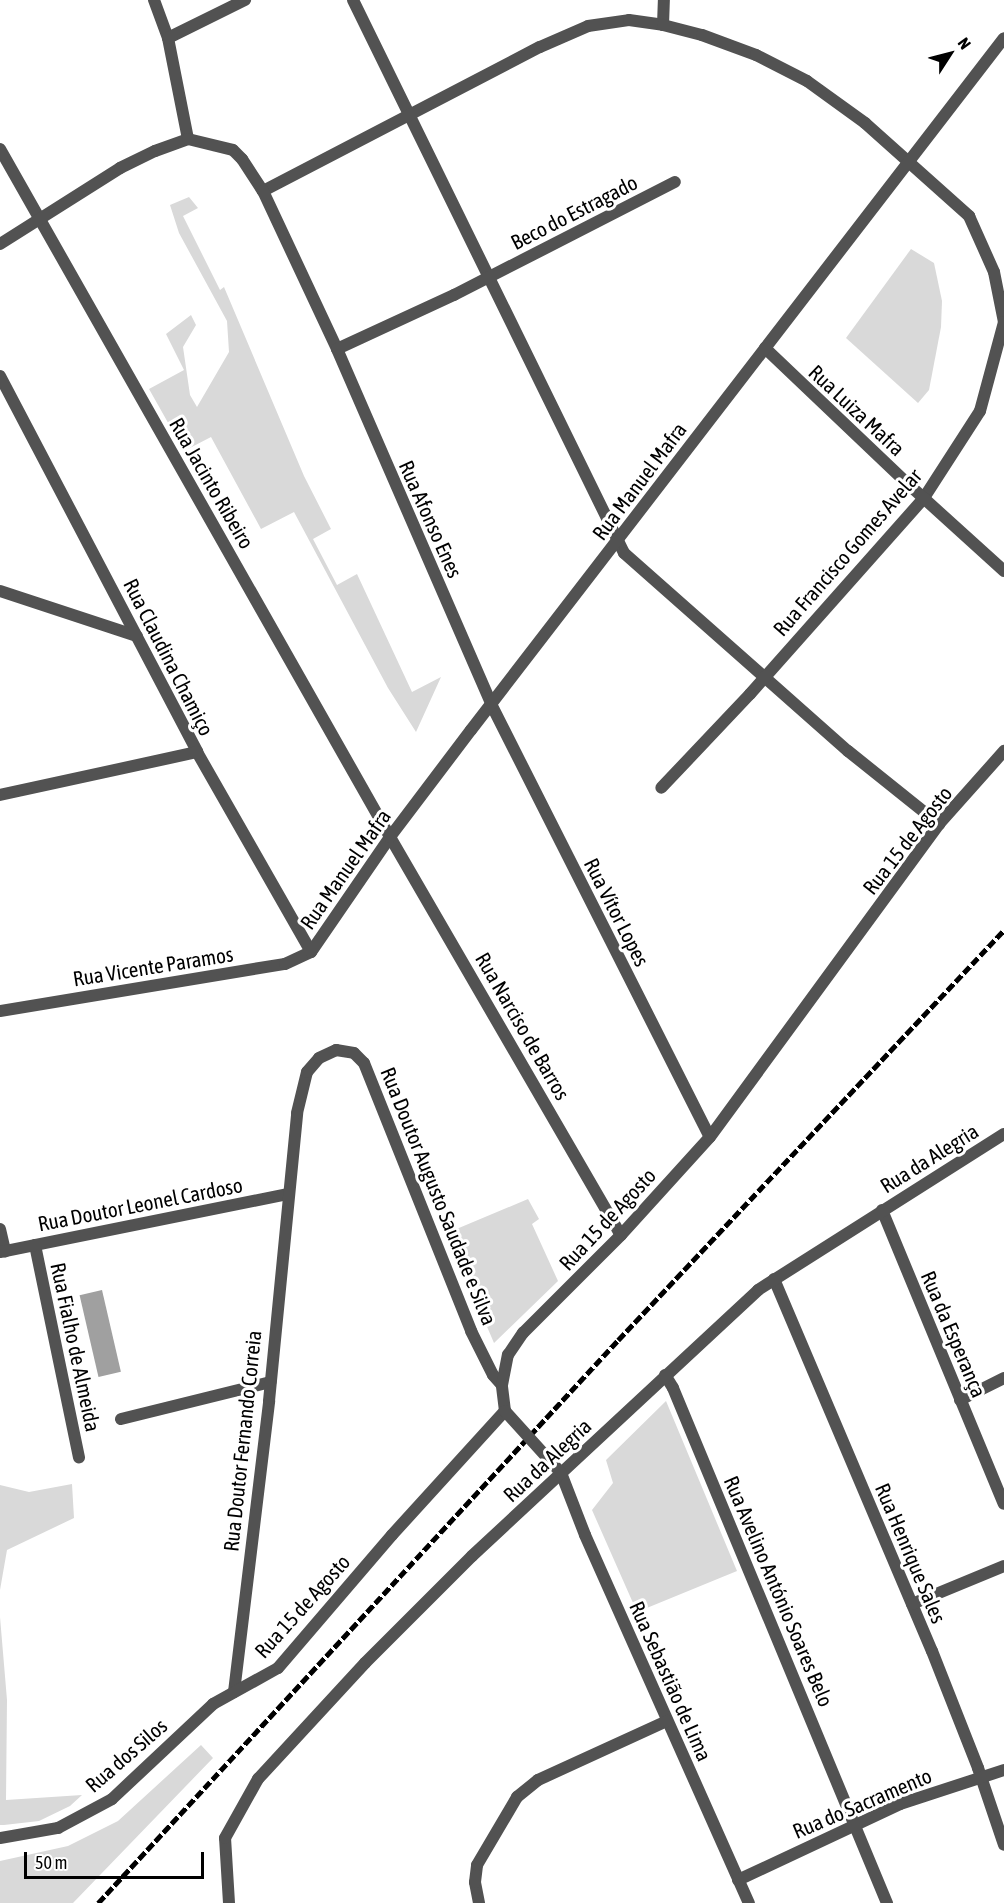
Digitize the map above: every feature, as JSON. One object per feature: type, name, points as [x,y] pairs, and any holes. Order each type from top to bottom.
[{"type":"street","points":[[0,244],[40,221],[120,168],[155,150],[188,139],[168,38],[154,0]]},
{"type":"street","points":[[168,38],[245,0]]},
{"type":"street","points":[[354,0],[624,553],[848,751],[939,824]]},
{"type":"street","points":[[663,25],[664,0]]},
{"type":"street","name":"Rua Francisco Gomes Avelar","points":[[263,191],[540,47],[588,26],[629,20],[663,25],[756,55],[807,81],[865,123],[969,216],[999,270],[1004,322],[980,411],[924,498],[765,677],[661,788]]},
{"type":"street","name":"Rua Manuel Mafra","points":[[311,952],[390,837],[490,704],[1004,38]]},
{"type":"street","name":"Rua Afonso Enes","points":[[188,139],[233,150],[263,191],[337,349],[490,704]]},
{"type":"street","name":"Rua Jacinto Ribeiro","points":[[0,149],[390,837]]},
{"type":"street","name":"Beco do Estragado","points":[[337,349],[489,276],[675,182]]},
{"type":"street","name":"Rua Luiza Mafra","points":[[765,348],[1004,571]]},
{"type":"street","name":"Rua Claudina Chamiço","points":[[0,376],[197,752],[311,952]]},
{"type":"street","points":[[0,591],[137,636]]},
{"type":"street","name":"Rua Vítor Lopes","points":[[490,704],[711,1137]]},
{"type":"street","name":"Rua 15 de Agosto","points":[[234,1692],[278,1668],[392,1535],[505,1411],[502,1385],[508,1355],[523,1334],[621,1235],[711,1137],[939,824],[1004,751]]},
{"type":"street","points":[[0,795],[197,752]]},
{"type":"street","name":"Rua Narciso de Barros","points":[[390,837],[621,1235]]},
{"type":"street","name":"Rua Vicente Paramos","points":[[0,1011],[285,964],[311,952]]},
{"type":"street","name":"Rua Doutor Augusto Saudade e Silva","points":[[287,1194],[299,1102],[308,1072],[319,1058],[336,1050],[354,1053],[364,1063],[471,1331],[493,1375],[502,1385]]},
{"type":"street","name":"Rua da Alegria","points":[[229,1903],[225,1838],[258,1779],[365,1663],[472,1556],[758,1290],[1004,1134]]},
{"type":"street","name":"Rua Doutor Leonel Cardoso","points":[[2,1252],[287,1194]]},
{"type":"street","name":"Rua Doutor Fernando Correia","points":[[234,1692],[270,1382],[287,1194]]},
{"type":"street","name":"Rua da Esperança","points":[[882,1210],[1004,1504]]},
{"type":"street","points":[[0,1230],[2,1252]]},
{"type":"street","name":"Rua Fialho de Almeida","points":[[35,1245],[80,1458]]},
{"type":"street","name":"Rua Henrique Sales","points":[[774,1279],[912,1604],[981,1777],[1004,1845]]},
{"type":"street","name":"Rua Avelino António Soares Belo","points":[[665,1375],[673,1388],[887,1903]]},
{"type":"street","points":[[960,1400],[1004,1378]]},
{"type":"street","points":[[121,1419],[270,1382]]},
{"type":"street","points":[[505,1411],[561,1473]]},
{"type":"street","name":"Rua Sebastião de Lima","points":[[561,1473],[585,1535],[749,1903]]},
{"type":"street","points":[[912,1604],[1004,1566]]},
{"type":"street","name":"Rua dos Silos","points":[[0,1838],[58,1828],[112,1799],[213,1704],[234,1692]]},
{"type":"street","points":[[479,1903],[475,1882],[477,1865],[517,1797],[537,1780],[667,1721]]},
{"type":"street","name":"Rua do Sacramento","points":[[738,1880],[900,1804],[1004,1770]]},
{"type":"shaded area","points":[[189,197],[198,208],[183,216],[220,290],[224,287],[304,476],[331,529],[313,539],[337,585],[357,574],[412,692],[441,677],[416,732],[388,688],[294,512],[261,529],[211,437],[184,451],[149,389],[184,370],[166,334],[191,315],[196,325],[183,347],[190,395],[197,407],[229,352],[227,321],[179,233],[170,205]]},
{"type":"shaded area","points":[[911,249],[934,263],[942,301],[941,327],[929,390],[918,403],[846,338]]},
{"type":"shaded area","points":[[528,1199],[539,1219],[532,1224],[558,1281],[494,1343],[447,1233]]},
{"type":"shaded area","points":[[102,1290],[121,1372],[98,1377],[80,1295]]},
{"type":"shaded area","points":[[666,1401],[737,1571],[637,1612],[592,1510],[613,1483],[606,1460]]},
{"type":"shaded area","points":[[72,1484],[74,1518],[7,1550],[0,1590],[0,1485],[29,1492]]},
{"type":"shaded area","points":[[0,1617],[7,1700],[6,1800],[82,1795],[70,1806],[39,1821],[4,1825],[0,1825]]},
{"type":"shaded area","points":[[201,1745],[213,1758],[73,1903],[0,1903],[0,1861],[68,1846],[118,1821]]},
{"type":"railway","points":[[98,1903],[618,1340],[1004,930]]}]
